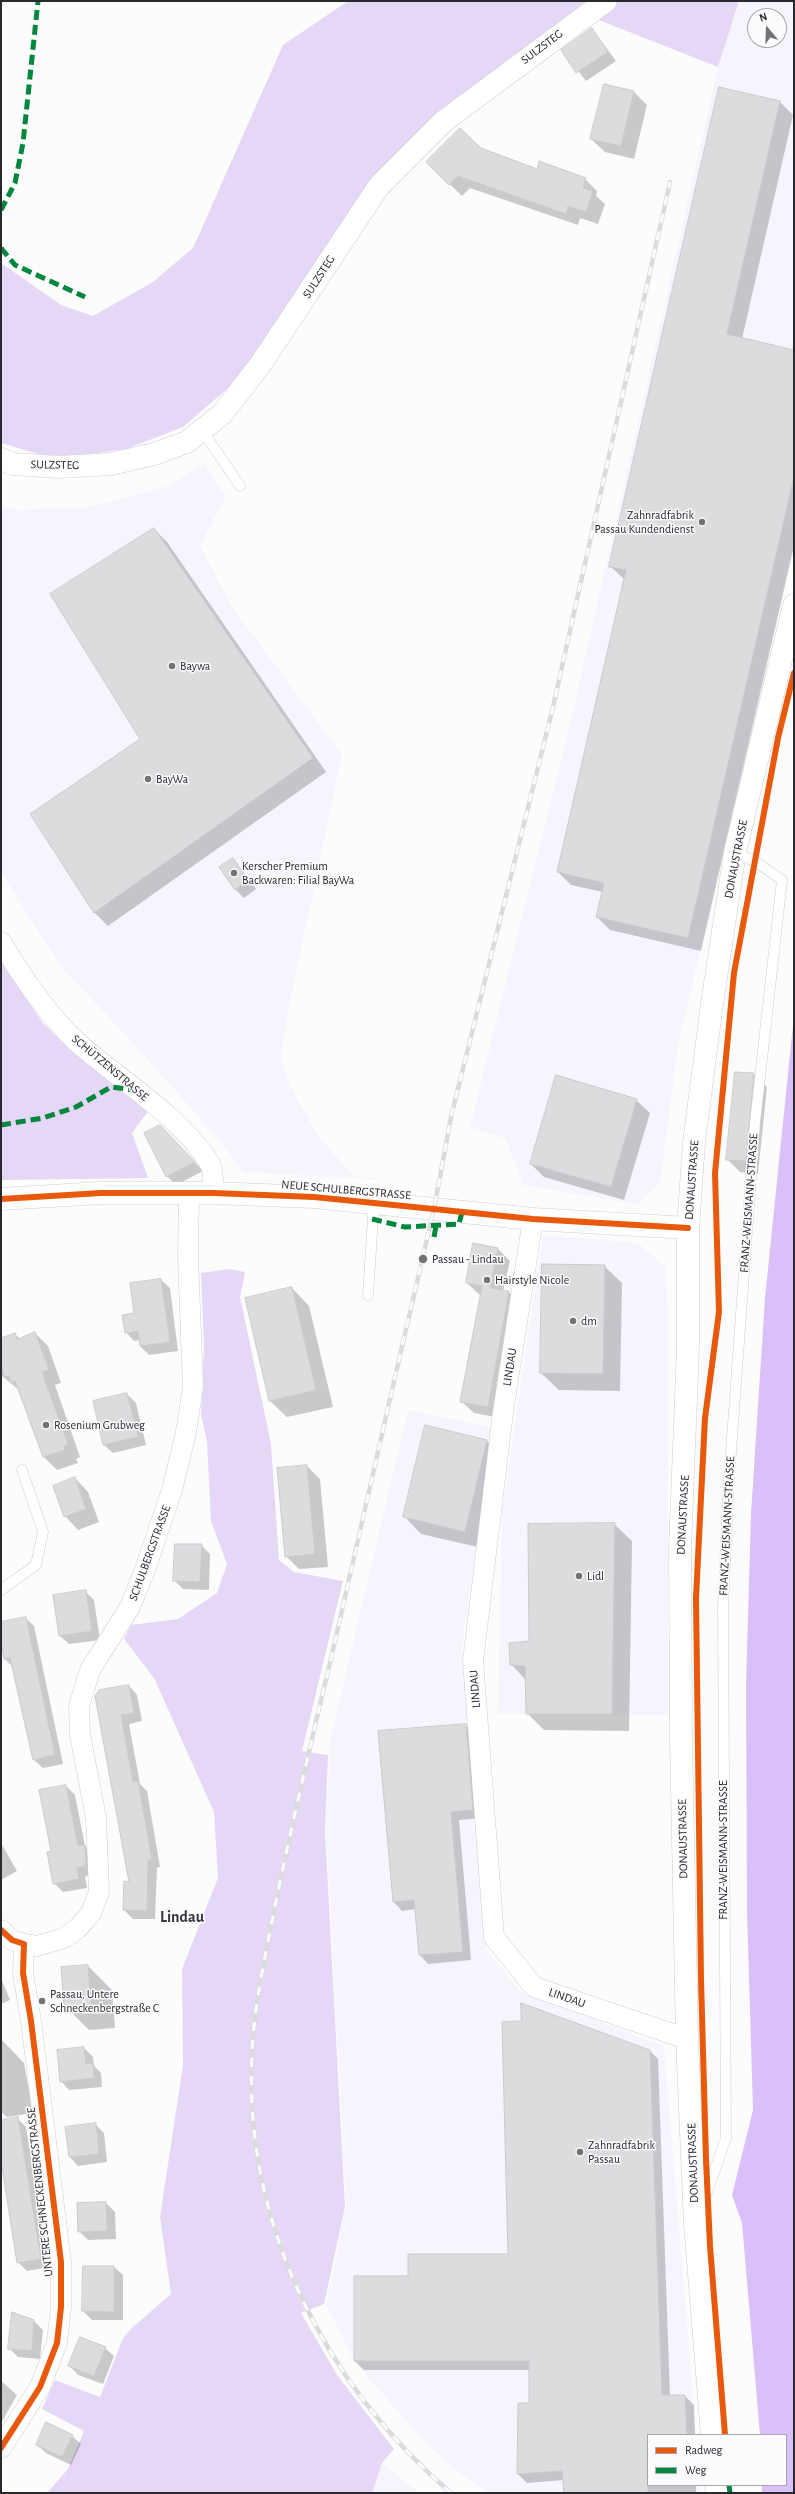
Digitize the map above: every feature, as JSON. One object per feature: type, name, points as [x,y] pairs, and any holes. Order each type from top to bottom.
[{"type":"main road","name":"SULZSTEG","points":[[5,464],[58,467],[111,464],[154,454],[187,442],[222,414],[260,365],[379,186],[444,121],[606,1]]},
{"type":"main road","name":"DONAUSTRASSE","points":[[712,2434],[696,2224],[688,2039],[681,1738],[680,1548],[688,1348],[688,1228],[694,1142],[735,852],[794,605]]},
{"type":"main road","name":"NEUE SCHULBERGSTRASSE","points":[[1,1199],[101,1193],[213,1193],[374,1202],[533,1218],[688,1228]]},
{"type":"street","name":"SCHÜTZENSTRASSE","points":[[1,942],[54,1018],[78,1043],[171,1119],[200,1150],[212,1167],[213,1193]]},
{"type":"street","name":"SCHULBERGSTRASSE","points":[[1,1930],[12,1940],[37,1946],[64,1938],[78,1928],[91,1913],[99,1892],[96,1818],[80,1734],[79,1706],[90,1670],[130,1608],[145,1570],[172,1490],[186,1432],[193,1387],[193,1350],[188,1257],[189,1193]]},
{"type":"street","name":"LINDAU","points":[[533,1218],[503,1412],[473,1661],[494,1937],[534,1987],[688,2039]]},
{"type":"street","name":"UNTERE SCHNECKENBERGSTRASSE","points":[[1,2448],[40,2387],[57,2343],[60,2307],[61,2262],[31,2021],[23,1973],[24,1944]]},
{"type":"lane","points":[[202,430],[240,486]]},
{"type":"lane","name":"FRANZ-WEISMANN-STRASSE","points":[[696,2224],[726,2138],[722,1824],[723,1600],[730,1471],[755,1122],[782,880],[756,862],[735,852]]},
{"type":"lane","points":[[368,1295],[374,1202]]},
{"type":"lane","points":[[1,1590],[36,1565],[43,1532],[22,1470]]},
{"type":"shaded area","points":[[348,1],[739,1],[718,67],[581,13],[440,112],[241,377],[183,427],[126,449],[84,455],[42,455],[1,443],[1,263],[61,305],[93,316],[153,282],[193,248],[283,45]]},
{"type":"shaded area","points":[[739,1],[794,1],[794,541],[678,1046],[660,1182],[637,1204],[523,1185],[506,1139],[470,1127],[569,729],[718,67]]},
{"type":"shaded area","points":[[205,464],[226,496],[200,546],[233,608],[342,755],[292,992],[281,1056],[290,1086],[318,1135],[352,1175],[388,1180],[243,1172],[223,1144],[129,1039],[59,964],[1,872],[1,506],[16,510],[90,507],[167,486]]},
{"type":"shaded area","points":[[1,962],[43,1023],[70,1050],[149,1110],[132,1133],[148,1178],[1,1180]]},
{"type":"shaded area","points":[[794,1015],[794,2493],[762,2493],[762,2486],[787,2486],[787,2434],[760,2434],[742,2223],[732,2195],[753,2110],[747,1911],[746,1685],[751,1514],[765,1298]]},
{"type":"shaded area","points":[[543,1235],[638,1243],[665,1267],[668,1315],[668,1715],[498,1714],[502,1511]]},
{"type":"shaded area","points":[[229,1269],[245,1272],[240,1297],[271,1444],[279,1560],[294,1572],[343,1581],[302,1751],[328,1755],[325,1831],[345,2207],[324,2304],[301,2313],[337,2375],[394,2449],[382,2463],[372,2493],[47,2493],[68,2469],[84,2431],[42,2409],[55,2380],[100,2397],[123,2338],[133,2327],[171,2294],[160,2217],[183,2065],[182,1969],[218,1878],[214,1812],[154,1678],[124,1639],[131,1625],[178,1619],[217,1593],[227,1564],[211,1521],[207,1442],[201,1414],[204,1347],[201,1273]]},
{"type":"shaded area","points":[[408,1410],[493,1427],[462,1647],[487,1951],[520,1991],[664,2046],[696,2434],[647,2434],[647,2486],[700,2486],[701,2493],[490,2493],[458,2472],[422,2439],[354,2361],[326,2304],[346,2206],[326,1831],[330,1741]]},
{"type":"shaded area","points":[[382,2463],[419,2493],[372,2493]]},
{"type":"building","points":[[592,28],[608,52],[576,73],[561,50]]},
{"type":"building","points":[[604,84],[634,91],[621,146],[590,139]]},
{"type":"building","name":"Zahnradfabrik Passau Kundendienst","points":[[719,87],[780,101],[727,334],[794,350],[794,477],[688,938],[596,917],[604,883],[557,872],[626,570],[609,567]]},
{"type":"building","points":[[460,128],[481,148],[537,169],[539,161],[586,178],[583,188],[593,191],[586,212],[568,206],[566,214],[458,176],[449,185],[426,162]]},
{"type":"building","name":"Baywa","points":[[154,528],[313,758],[94,913],[30,814],[140,739],[50,594]]},
{"type":"building","name":"Kerscher Premium Backwaren: Filial BayWa","points":[[233,858],[248,880],[235,890],[219,867]]},
{"type":"building","points":[[735,1072],[754,1073],[746,1161],[726,1160]]},
{"type":"building","points":[[556,1075],[637,1099],[611,1187],[530,1164]]},
{"type":"building","points":[[160,1125],[195,1162],[166,1177],[144,1133]]},
{"type":"building","points":[[473,1243],[498,1248],[490,1288],[509,1291],[488,1407],[460,1402],[482,1286],[466,1283]]},
{"type":"building","name":"dm","points":[[542,1264],[605,1265],[603,1374],[540,1373]]},
{"type":"building","points":[[161,1279],[170,1342],[140,1346],[138,1331],[125,1333],[122,1315],[134,1313],[130,1283]]},
{"type":"building","points":[[292,1287],[316,1390],[269,1401],[245,1298]]},
{"type":"building","points":[[35,1332],[49,1370],[42,1372],[68,1444],[64,1446],[65,1450],[43,1457],[15,1381],[11,1383],[9,1376],[5,1377],[1,1367],[1,1338],[15,1333],[17,1339]]},
{"type":"building","points":[[127,1393],[138,1437],[103,1445],[93,1401]]},
{"type":"building","points":[[425,1425],[487,1440],[465,1532],[403,1517]]},
{"type":"building","points":[[307,1465],[315,1554],[285,1557],[277,1468]]},
{"type":"building","points":[[75,1477],[86,1509],[64,1517],[53,1486]]},
{"type":"building","points":[[615,1523],[612,1714],[526,1714],[525,1666],[510,1665],[509,1643],[529,1641],[528,1524]]},
{"type":"building","points":[[175,1544],[202,1544],[200,1582],[173,1581]]},
{"type":"building","points":[[86,1590],[92,1631],[59,1636],[53,1595]]},
{"type":"building","points":[[26,1617],[55,1755],[33,1760],[10,1658],[4,1659],[1,1643],[1,1622]]},
{"type":"building","points":[[129,1685],[134,1713],[121,1715],[133,1782],[138,1781],[152,1859],[148,1860],[147,1911],[123,1910],[124,1881],[129,1882],[95,1696],[99,1690]]},
{"type":"building","points":[[466,1724],[473,1810],[451,1812],[463,1952],[419,1955],[414,1900],[393,1902],[378,1731]]},
{"type":"building","points":[[66,1785],[78,1846],[85,1845],[86,1866],[77,1868],[79,1879],[53,1884],[47,1852],[51,1851],[39,1790]]},
{"type":"building","points":[[88,1965],[91,2005],[64,2007],[61,1967]]},
{"type":"building","name":"Zahnradfabrik Passau","points":[[521,2003],[650,2050],[662,2395],[685,2395],[687,2434],[647,2434],[648,2493],[564,2493],[562,2471],[517,2474],[518,2403],[529,2403],[529,2361],[354,2361],[354,2276],[408,2276],[408,2254],[508,2254],[502,2022],[521,2021]]},
{"type":"building","points":[[84,2047],[86,2064],[93,2063],[94,2078],[60,2082],[57,2050]]},
{"type":"building","points":[[18,2117],[41,2259],[17,2263],[1,2161],[1,2120]]},
{"type":"building","points":[[96,2123],[99,2154],[69,2157],[65,2127]]},
{"type":"building","points":[[106,2202],[107,2231],[78,2232],[77,2203]]},
{"type":"building","points":[[83,2266],[114,2266],[114,2312],[82,2311]]},
{"type":"building","points":[[12,2312],[34,2320],[32,2351],[8,2349]]},
{"type":"building","points":[[80,2337],[106,2347],[94,2376],[68,2366]]},
{"type":"building","points":[[46,2422],[73,2435],[62,2457],[36,2445]]},
{"type":"railway","points":[[451,2493],[406,2450],[365,2402],[330,2350],[300,2296],[278,2238],[261,2178],[253,2116],[253,2035],[257,2000],[287,1849],[434,1209],[451,1117],[553,707],[670,182]]},
{"type":"marked path","points":[[1,210],[15,183],[23,143],[38,1]]},
{"type":"marked path","points":[[1,248],[15,265],[85,297]]},
{"type":"marked path","points":[[1,1125],[43,1118],[76,1107],[111,1087],[134,1090]]},
{"type":"marked path","points":[[372,1219],[405,1227],[459,1224],[462,1212]]},
{"type":"marked path","points":[[434,1237],[436,1226]]},
{"type":"marked path","points":[[729,2486],[730,2493]]},
{"type":"cycle path","points":[[725,2434],[710,2246],[706,2159],[701,1979],[696,1598],[705,1418],[719,1312],[715,1173],[734,973],[778,738],[794,673]]},
{"type":"cycle path","points":[[1,1199],[101,1193],[213,1193],[314,1197],[533,1219],[688,1228]]},
{"type":"cycle path","points":[[1,1930],[12,1940],[24,1944],[23,1973],[31,2021],[61,2262],[61,2307],[57,2343],[40,2387],[1,2448]]},
{"type":"place","name":"Zahnradfabrik Passau Kundendienst","points":[[702,522]]},
{"type":"place","name":"Baywa","points":[[172,666]]},
{"type":"place","name":"BayWa","points":[[148,779]]},
{"type":"place","name":"Kerscher Premium Backwaren: Filial BayWa","points":[[234,873]]},
{"type":"place","name":"Passau - Lindau","points":[[423,1259]]},
{"type":"place","name":"Hairstyle Nicole","points":[[487,1280]]},
{"type":"place","name":"dm","points":[[573,1321]]},
{"type":"place","name":"Rosenium Grubweg","points":[[46,1425]]},
{"type":"place","name":"Lidl","points":[[579,1576]]},
{"type":"place","name":"Passau, Untere Schneckenbergstraße C","points":[[42,2001]]},
{"type":"place","name":"Zahnradfabrik Passau","points":[[580,2152]]},
{"type":"district","name":"Lindau","points":[[182,1917]]}]
